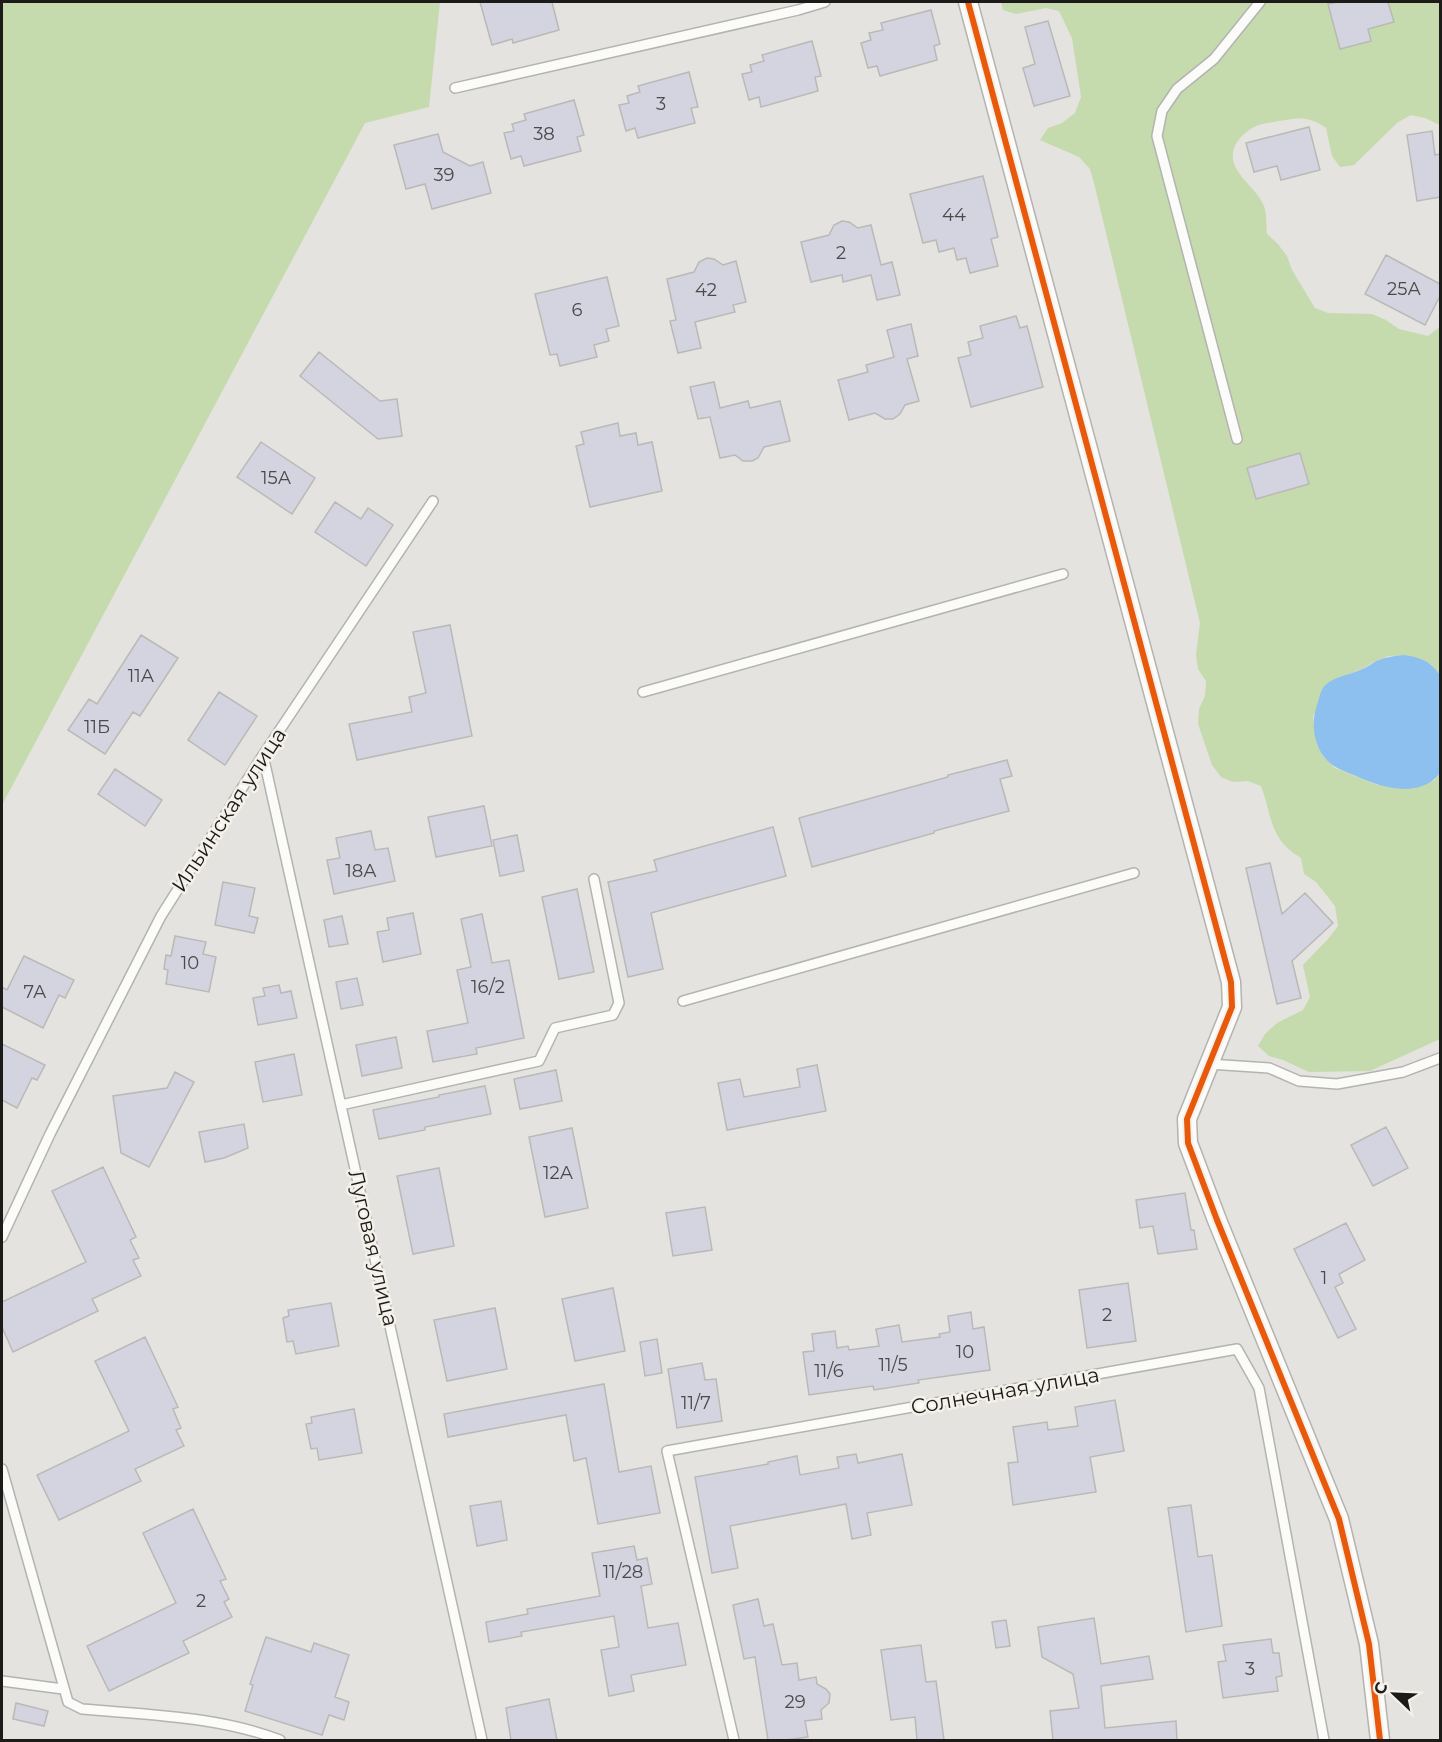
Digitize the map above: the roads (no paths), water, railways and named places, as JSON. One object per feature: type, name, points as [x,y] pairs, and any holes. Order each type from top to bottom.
[{"type":"street","points":[[968,2],[1231,982],[1232,1007],[1187,1119],[1188,1143],[1339,1519],[1369,1644],[1380,1740]]},
{"type":"lane","points":[[455,88],[825,2]]},
{"type":"lane","points":[[1237,440],[1157,136],[1162,111],[1177,88],[1214,59],[1260,2]]},
{"type":"lane","name":"Ильинская улица","points":[[2,1237],[50,1134],[161,916],[263,755],[433,501]]},
{"type":"lane","points":[[643,692],[1063,574]]},
{"type":"lane","name":"Луговая улица","points":[[263,755],[482,1740]]},
{"type":"lane","points":[[683,1001],[1134,873]]},
{"type":"lane","points":[[341,1105],[538,1061],[555,1028],[613,1015],[619,1003],[594,879]]},
{"type":"lane","points":[[1209,1064],[1269,1068],[1299,1081],[1337,1084],[1403,1072],[1440,1058]]},
{"type":"lane","name":"Солнечная улица","points":[[734,1740],[668,1451],[1237,1349],[1259,1388],[1324,1740]]},
{"type":"lane","points":[[2,1469],[68,1702],[82,1709],[214,1722],[256,1731],[280,1740]]},
{"type":"lane","points":[[2,1681],[63,1689]]},
{"type":"water","points":[[1403,655],[1428,662],[1439,674],[1440,680],[1440,773],[1432,781],[1411,789],[1377,784],[1335,767],[1318,746],[1314,725],[1320,694],[1326,684],[1379,660]]}]
